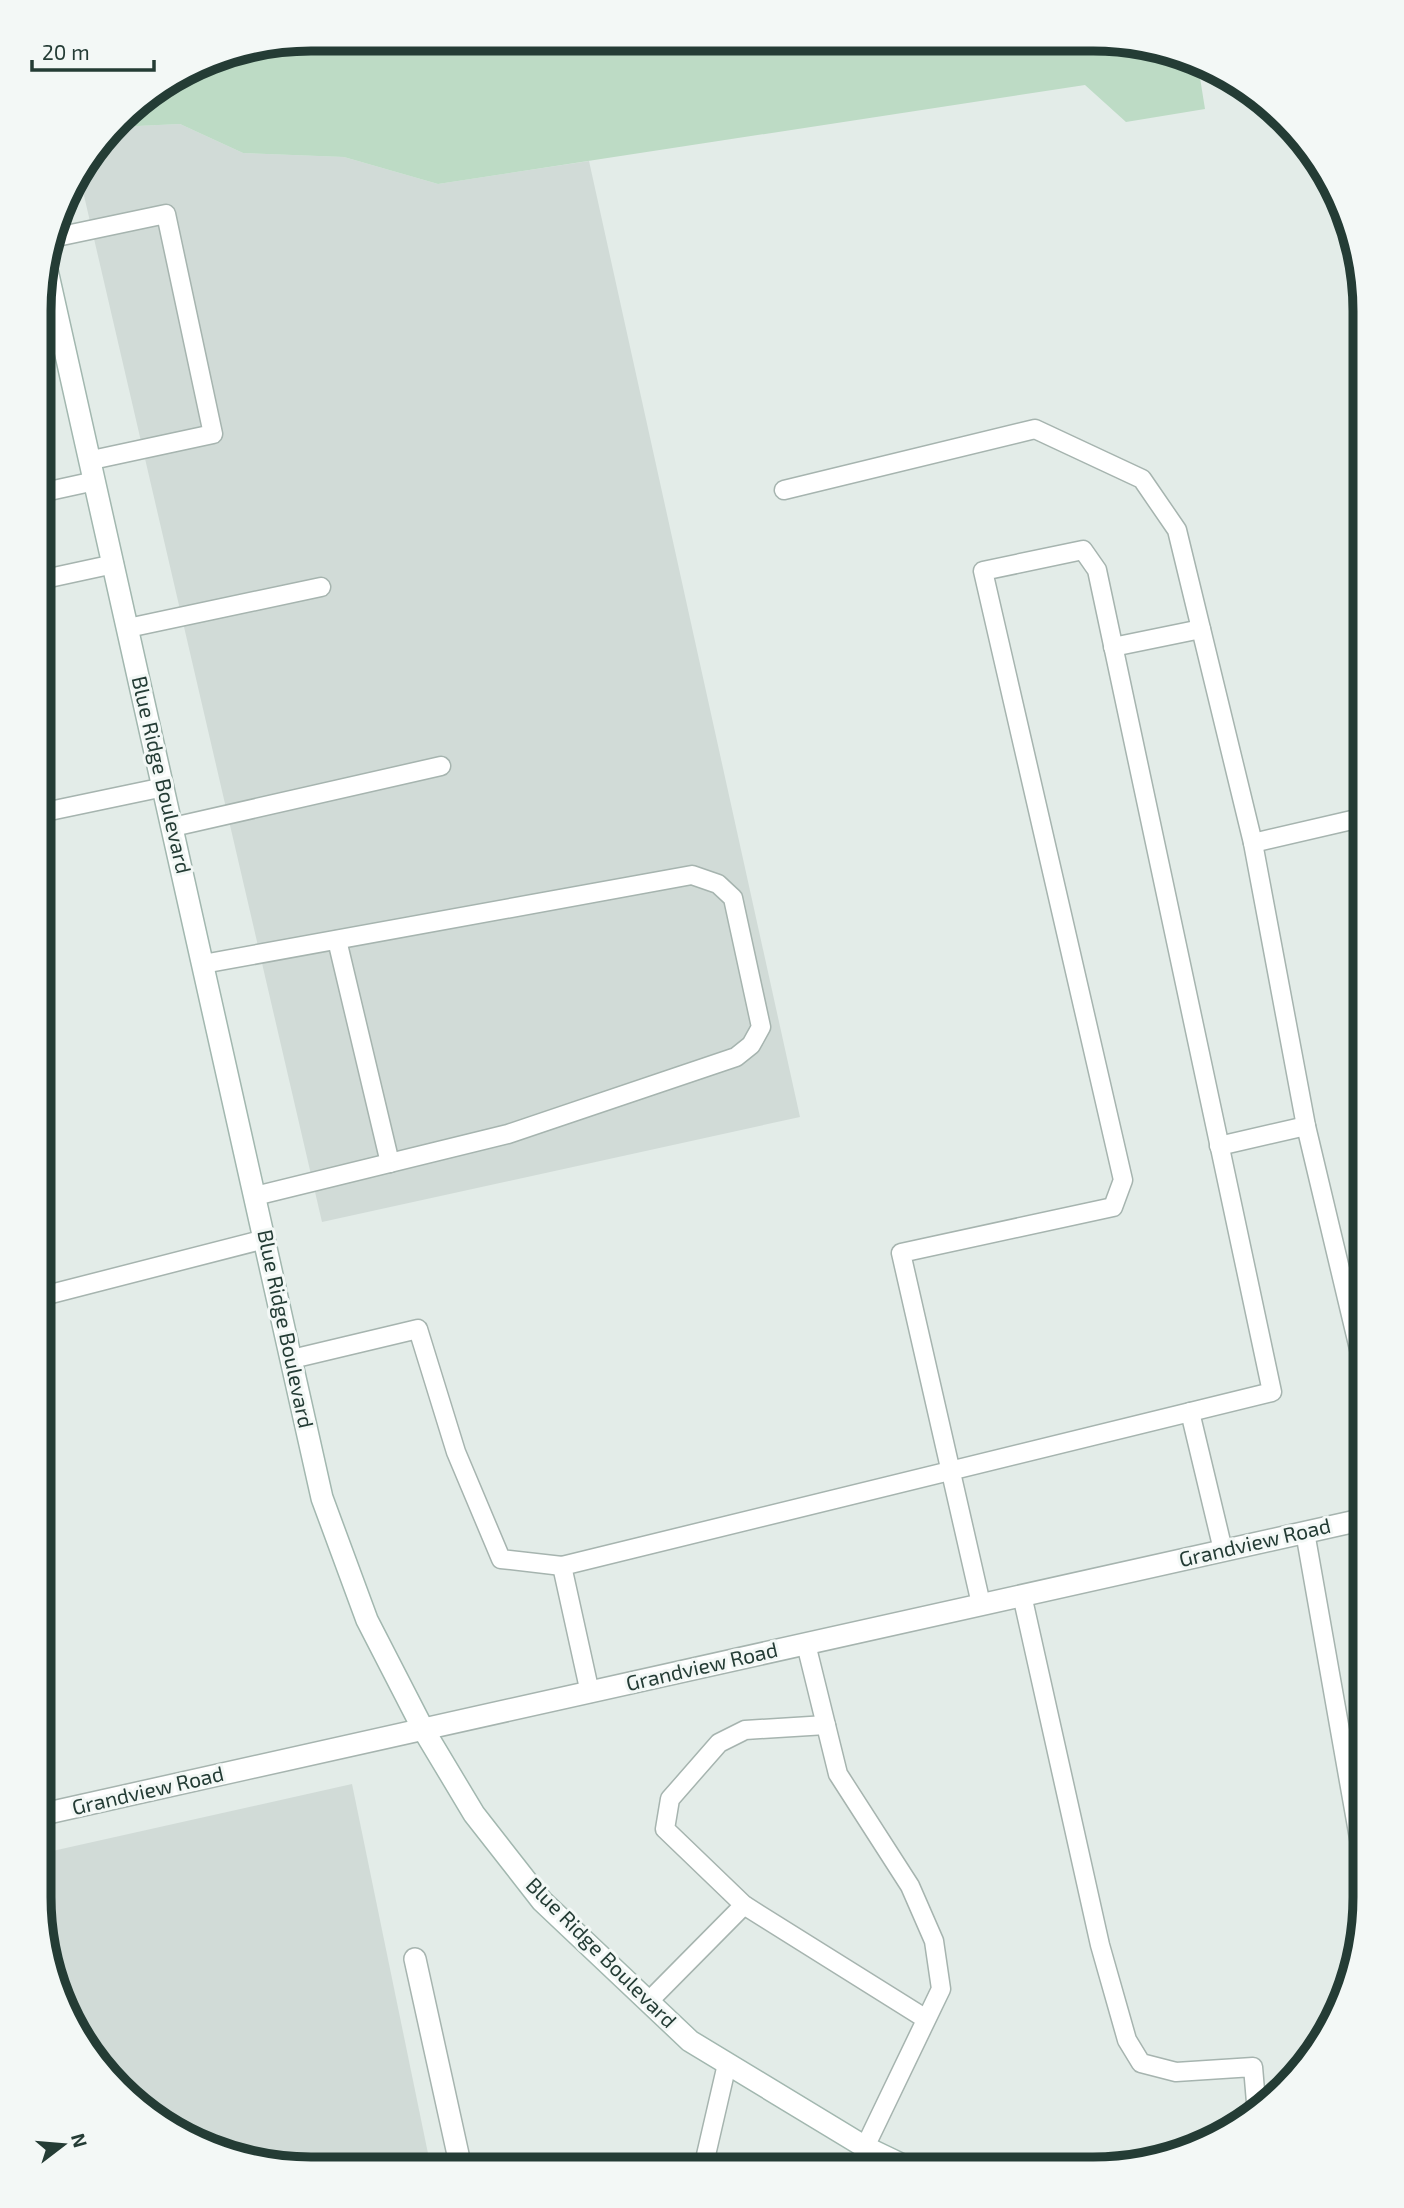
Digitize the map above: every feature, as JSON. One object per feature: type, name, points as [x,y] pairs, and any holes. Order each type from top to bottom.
[{"type":"main road","name":"Blue Ridge Boulevard","points":[[52,286],[322,1498],[366,1620],[423,1730],[474,1814],[542,1901],[691,2040],[865,2147],[886,2157]]},
{"type":"main road","name":"Grandview Road","points":[[51,1812],[1353,1522]]},
{"type":"main road","points":[[415,1959],[459,2157]]},
{"type":"lane","points":[[63,236],[166,214],[213,434],[92,460]]},
{"type":"lane","points":[[783,490],[1035,429],[1142,479],[1177,530],[1253,844],[1306,1126],[1353,1324]]},
{"type":"lane","points":[[51,491],[95,481]]},
{"type":"lane","points":[[292,1359],[418,1329],[456,1452],[501,1559],[562,1566],[951,1469],[1272,1392],[1097,570],[1083,550],[983,571],[1123,1180],[1113,1207],[901,1253],[951,1469],[981,1604]]},
{"type":"lane","points":[[51,578],[114,564]]},
{"type":"lane","points":[[128,628],[321,587]]},
{"type":"lane","points":[[1113,647],[1201,629]]},
{"type":"lane","points":[[173,827],[441,766]]},
{"type":"lane","points":[[51,811],[164,787]]},
{"type":"lane","points":[[1253,844],[1353,820]]},
{"type":"lane","points":[[203,964],[692,875],[718,884],[733,898],[761,1027],[751,1045],[736,1057],[508,1134],[256,1196]]},
{"type":"lane","points":[[337,940],[390,1163]]},
{"type":"lane","points":[[1219,1146],[1306,1126]]},
{"type":"lane","points":[[51,1294],[265,1238]]},
{"type":"lane","points":[[1190,1412],[1223,1550]]},
{"type":"lane","points":[[1305,1532],[1353,1804]]},
{"type":"lane","points":[[562,1566],[590,1693]]},
{"type":"lane","points":[[1022,1595],[1100,1945],[1127,2040],[1141,2063],[1176,2072],[1253,2067],[1256,2100]]},
{"type":"lane","points":[[806,1644],[838,1774],[910,1886],[934,1941],[941,1989],[865,2147]]},
{"type":"lane","points":[[826,1725],[745,1730],[719,1743],[670,1799],[665,1829],[744,1905],[926,2019]]},
{"type":"lane","points":[[649,2001],[744,1905]]},
{"type":"lane","points":[[706,2157],[727,2064]]},
{"type":"shaded area","points":[[180,124],[243,153],[344,157],[438,184],[589,161],[800,1117],[322,1222],[82,188],[115,139],[128,126]]},
{"type":"shaded area","points":[[352,1784],[429,2157],[294,2157],[260,2152],[196,2130],[139,2093],[115,2069],[95,2041],[78,2012],[65,1980],[56,1948],[51,1914],[51,1851]]},
{"type":"green space","points":[[294,51],[1110,51],[1160,60],[1199,74],[1205,109],[1126,122],[1085,85],[438,184],[344,157],[243,153],[180,124],[128,126],[167,95],[196,78],[244,60]]}]
